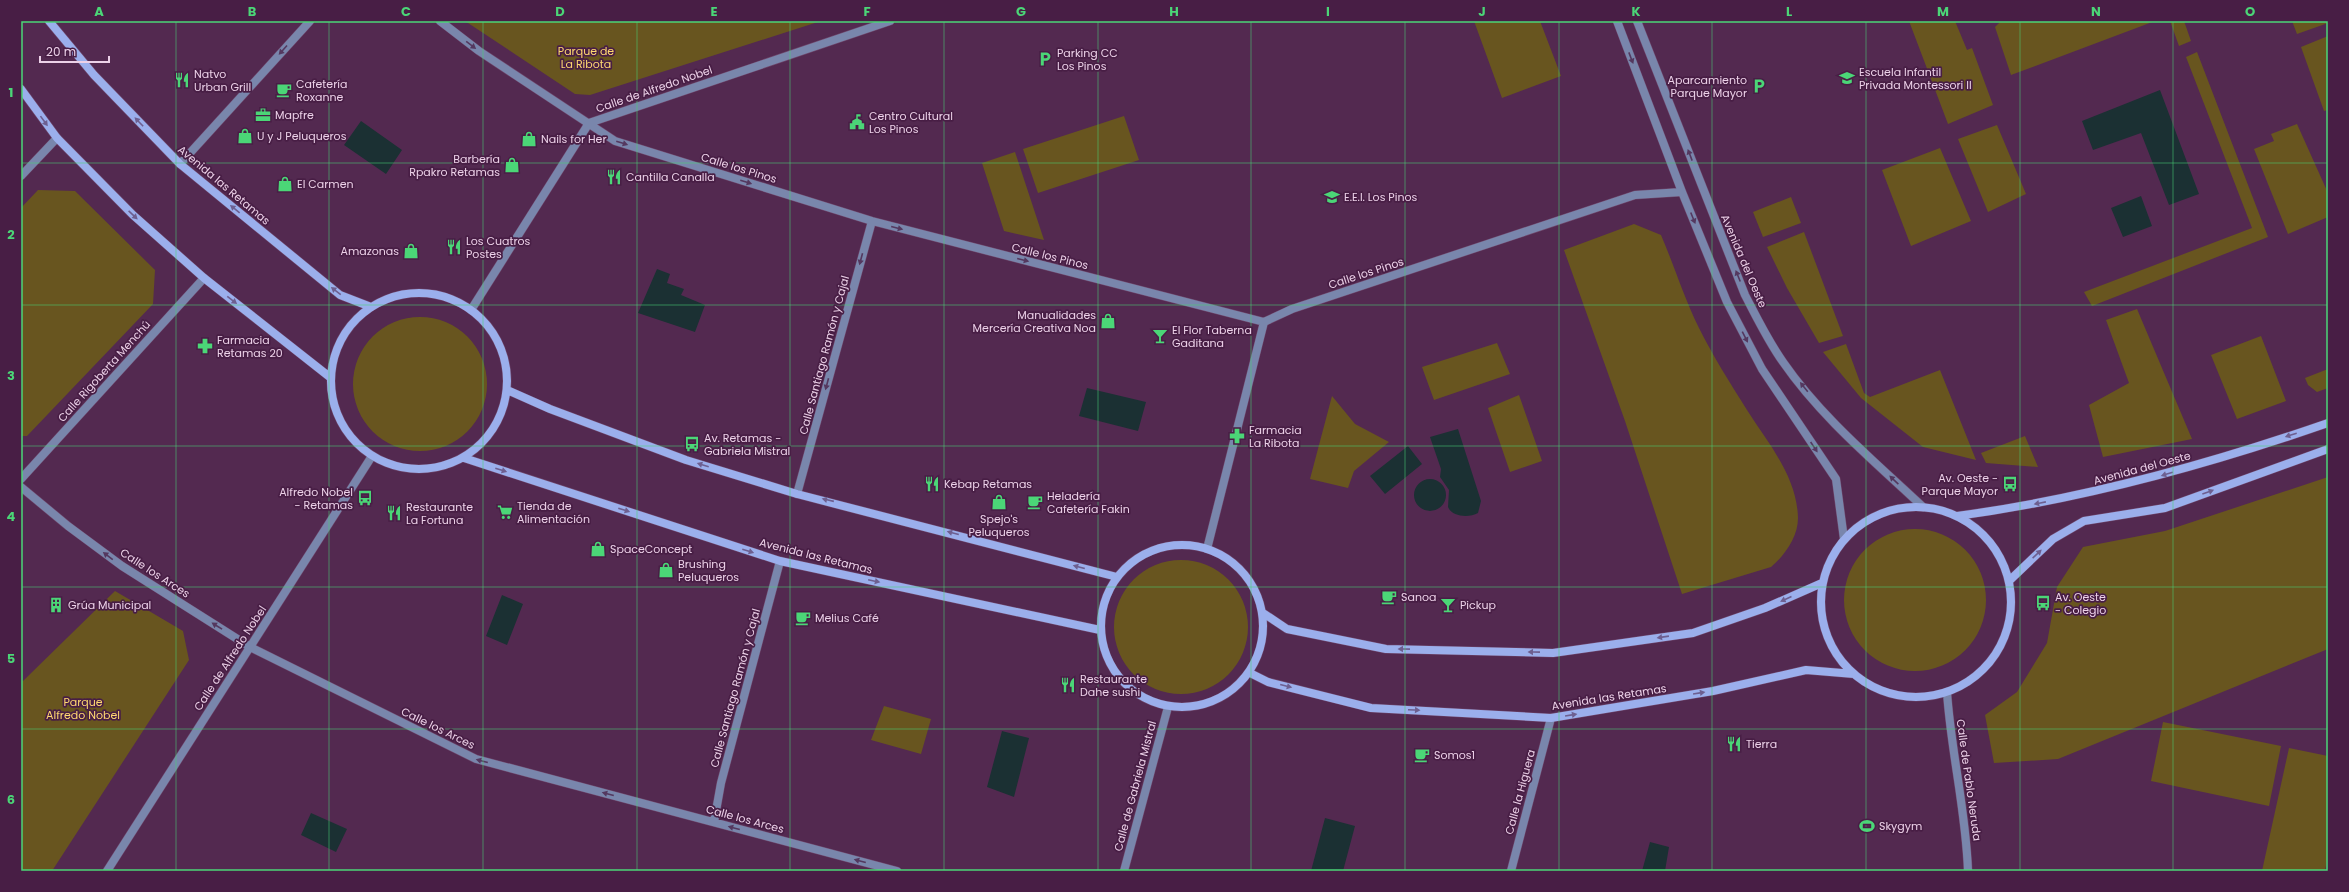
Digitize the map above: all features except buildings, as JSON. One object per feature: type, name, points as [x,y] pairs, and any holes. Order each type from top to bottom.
[{"type":"street","name":"Avenida las Retamas","points":[[49,21],[94,75],[180,164],[340,295],[371,307]]},
{"type":"street","points":[[180,164],[310,21]]},
{"type":"street","name":"Calle los Pinos","points":[[440,21],[479,51],[615,141],[872,221],[1264,322],[1292,309],[1635,196],[1682,192]]},
{"type":"street","name":"Calle de Alfredo Nobel","points":[[471,310],[589,123],[890,21]]},
{"type":"street","points":[[1617,21],[1682,192],[1727,302],[1762,369],[1836,478],[1844,540]]},
{"type":"street","name":"Avenida del Oeste","points":[[1637,21],[1745,295],[1760,324],[1783,362],[1837,426],[1923,507]]},
{"type":"street","points":[[21,89],[57,138],[133,215],[204,278],[331,378]]},
{"type":"street","points":[[21,176],[57,138]]},
{"type":"street","name":"Calle Santiago Ramón y Cajal","points":[[797,494],[872,221]]},
{"type":"street","name":"Calle Rigoberta Menchú","points":[[21,479],[204,278]]},
{"type":"street","points":[[422,293],[448,298],[471,310],[492,332],[505,360],[507,390],[500,417],[485,440],[464,458],[442,467],[418,470],[394,466],[372,456],[350,436],[335,409],[331,378],[336,351],[350,326],[371,307],[395,296],[422,293]]},
{"type":"street","points":[[1207,549],[1264,322]]},
{"type":"street","points":[[507,390],[545,407],[686,460],[797,494],[1117,577]]},
{"type":"street","name":"Avenida del Oeste","points":[[1956,516],[2012,508],[2152,479],[2328,423]]},
{"type":"street","points":[[2009,581],[2053,539],[2084,521],[2165,508],[2328,449]]},
{"type":"street","name":"Calle de Alfredo Nobel","points":[[107,871],[372,456]]},
{"type":"street","name":"Avenida las Retamas","points":[[464,458],[780,561],[1100,630]]},
{"type":"street","name":"Calle los Arces","points":[[21,487],[68,526],[122,566],[250,647],[476,759],[897,871]]},
{"type":"street","points":[[1923,507],[1940,510],[1956,516],[1980,532],[1998,554],[2009,581],[2011,606],[2005,634],[1995,653],[1972,679],[1947,692],[1914,697],[1882,690],[1854,674],[1837,655],[1826,633],[1820,608],[1822,583],[1834,553],[1844,540],[1866,521],[1894,509],[1923,507]]},
{"type":"street","points":[[1187,545],[1207,549],[1227,558],[1244,573],[1256,592],[1263,613],[1262,644],[1250,673],[1228,695],[1199,707],[1168,707],[1142,698],[1120,681],[1106,657],[1100,630],[1104,602],[1117,577],[1131,562],[1148,552],[1167,546],[1187,545]]},
{"type":"street","name":"Calle Santiago Ramón y Cajal","points":[[714,822],[721,783],[780,561]]},
{"type":"street","points":[[1263,613],[1287,629],[1386,649],[1553,653],[1693,633],[1765,608],[1822,583]]},
{"type":"street","name":"Avenida las Retamas","points":[[1250,673],[1268,682],[1371,708],[1551,718],[1713,691],[1806,670],[1854,674]]},
{"type":"street","name":"Calle de Pablo Neruda","points":[[1947,692],[1950,730],[1966,829],[1968,871]]},
{"type":"street","name":"Calle de Gabriela Mistral","points":[[1124,871],[1168,707]]},
{"type":"street","name":"Calle la Higuera","points":[[1511,871],[1551,718]]},
{"type":"green space","name":"Parque de La Ribota","points":[[465,21],[821,21],[590,95],[575,94]]},
{"type":"green space","points":[[1474,21],[1540,21],[1561,76],[1502,98]]},
{"type":"green space","points":[[1909,21],[1955,21],[1967,50],[1972,48],[1993,105],[1948,124]]},
{"type":"green space","points":[[2001,21],[2155,21],[2011,75],[1995,27]]},
{"type":"green space","points":[[2170,21],[2184,21],[2191,41],[2179,46]]},
{"type":"green space","points":[[2292,21],[2328,21],[2328,23],[2297,34]]},
{"type":"green space","points":[[2328,36],[2328,110],[2324,111],[2301,47]]},
{"type":"green space","points":[[2197,52],[2268,237],[2092,306],[2084,292],[2252,228],[2186,57]]},
{"type":"green space","points":[[1124,116],[1139,160],[1038,193],[1023,149]]},
{"type":"green space","points":[[2297,124],[2328,193],[2328,217],[2288,234],[2254,149],[2274,141],[2271,134]]},
{"type":"green space","points":[[1997,125],[2026,194],[1988,212],[1958,139]]},
{"type":"green space","points":[[1940,148],[1971,221],[1911,246],[1882,170]]},
{"type":"green space","points":[[1015,152],[1044,240],[1004,231],[982,163]]},
{"type":"green space","points":[[38,190],[75,191],[155,270],[153,304],[27,436],[21,436],[21,208]]},
{"type":"green space","points":[[1791,197],[1801,223],[1763,237],[1753,212]]},
{"type":"green space","points":[[1634,224],[1661,235],[1689,305],[1710,349],[1787,474],[1793,488],[1798,518],[1796,532],[1790,545],[1771,567],[1682,594],[1625,421],[1564,250]]},
{"type":"green space","points":[[1804,232],[1843,336],[1819,343],[1787,288],[1767,247]]},
{"type":"green space","points":[[2137,309],[2192,439],[2103,457],[2089,405],[2129,383],[2106,320]]},
{"type":"green space","points":[[427,317],[440,319],[452,324],[468,336],[480,352],[485,364],[487,384],[485,404],[480,416],[468,432],[452,444],[440,449],[413,451],[400,449],[388,444],[372,432],[360,416],[355,404],[353,377],[355,364],[360,352],[372,336],[388,324],[400,319]]},
{"type":"green space","points":[[2261,336],[2286,401],[2237,419],[2211,355]]},
{"type":"green space","points":[[1497,343],[1510,374],[1434,400],[1422,367]]},
{"type":"green space","points":[[1846,344],[1864,393],[1870,397],[1940,370],[1976,460],[1923,447],[1861,398],[1823,352]]},
{"type":"green space","points":[[2328,369],[2328,388],[2317,392],[2308,385],[2305,378]]},
{"type":"green space","points":[[1519,395],[1542,461],[1510,472],[1488,408]]},
{"type":"green space","points":[[1332,396],[1355,424],[1389,442],[1354,471],[1348,488],[1310,479]]},
{"type":"green space","points":[[2025,436],[2038,467],[1986,463],[1981,453]]},
{"type":"green space","points":[[2328,477],[2328,649],[2058,759],[1994,763],[1985,715],[2017,692],[2047,643],[2057,587],[2083,547],[2165,531]]},
{"type":"green space","points":[[1908,529],[1922,529],[1949,537],[1970,555],[1981,573],[1985,586],[1985,614],[1978,634],[1960,655],[1949,663],[1936,668],[1922,671],[1908,671],[1881,663],[1860,645],[1852,634],[1847,621],[1844,607],[1844,593],[1852,566],[1870,545],[1881,537],[1894,532]]},
{"type":"green space","points":[[1188,560],[1213,568],[1224,575],[1233,584],[1243,601],[1247,614],[1247,640],[1243,653],[1233,670],[1224,679],[1207,689],[1194,693],[1174,694],[1149,686],[1138,679],[1129,670],[1119,653],[1115,640],[1114,620],[1122,595],[1129,584],[1138,575],[1155,565],[1168,561]]},
{"type":"green space","name":"Parque Alfredo Nobel","points":[[115,591],[183,631],[189,660],[52,871],[21,871],[21,679],[23,681]]},
{"type":"green space","points":[[884,706],[931,719],[921,754],[871,740]]},
{"type":"green space","points":[[2163,722],[2281,746],[2269,806],[2151,781]]},
{"type":"green space","points":[[2289,748],[2328,756],[2328,854],[2325,871],[2262,871]]},
{"type":"shaded area","points":[[2160,90],[2199,194],[2169,205],[2141,133],[2093,150],[2082,121]]},
{"type":"shaded area","points":[[361,121],[402,150],[386,174],[344,145]]},
{"type":"shaded area","points":[[2141,196],[2152,226],[2123,237],[2111,208]]},
{"type":"shaded area","points":[[657,269],[670,274],[667,283],[684,289],[681,295],[705,305],[695,332],[638,313]]},
{"type":"shaded area","points":[[1087,388],[1146,402],[1138,431],[1079,416]]},
{"type":"shaded area","points":[[1458,429],[1481,501],[1478,513],[1470,516],[1457,515],[1448,507],[1449,490],[1440,477],[1441,469],[1430,437]]},
{"type":"shaded area","points":[[1408,446],[1422,464],[1385,494],[1370,476]]},
{"type":"shaded area","points":[[1430,479],[1439,482],[1443,486],[1446,495],[1443,504],[1439,508],[1430,511],[1421,508],[1417,504],[1414,495],[1417,486],[1421,482]]},
{"type":"shaded area","points":[[502,595],[523,604],[507,645],[486,636]]},
{"type":"shaded area","points":[[1002,731],[1029,738],[1014,797],[987,787]]},
{"type":"shaded area","points":[[311,813],[347,829],[336,852],[301,835]]},
{"type":"shaded area","points":[[1325,818],[1355,826],[1343,871],[1311,871]]},
{"type":"shaded area","points":[[1650,842],[1669,847],[1665,871],[1642,871]]},
{"type":"place","name":"Parking CC Los Pinos","points":[[1045,59]]},
{"type":"place","name":"Escuela Infantil Privada Montessori II","points":[[1847,78]]},
{"type":"place","name":"Natvo Urban Grill","points":[[182,80]]},
{"type":"place","name":"Aparcamiento Parque Mayor","points":[[1759,86]]},
{"type":"place","name":"Cafetería Roxanne","points":[[284,90]]},
{"type":"place","name":"Mapfre","points":[[263,115]]},
{"type":"place","name":"Centro Cultural Los Pinos","points":[[857,122]]},
{"type":"place","name":"U y J Peluqueros","points":[[245,136]]},
{"type":"place","name":"Nails for Her","points":[[529,139]]},
{"type":"place","name":"Barbería Rpakro Retamas","points":[[512,165]]},
{"type":"place","name":"Cantilla Canalla","points":[[614,177]]},
{"type":"place","name":"El Carmen","points":[[285,184]]},
{"type":"place","name":"E.E.I. Los Pinos","points":[[1332,197]]},
{"type":"place","name":"Los Cuatros Postes","points":[[454,247]]},
{"type":"place","name":"Amazonas","points":[[411,251]]},
{"type":"place","name":"Manualidades Mercería Creativa Noa","points":[[1108,321]]},
{"type":"place","name":"El Flor Taberna Gaditana","points":[[1160,336]]},
{"type":"place","name":"Farmacia Retamas 20","points":[[205,346]]},
{"type":"place","name":"Farmacia La Ribota","points":[[1237,436]]},
{"type":"place","name":"Av. Retamas - Gabriela Mistral","points":[[692,444]]},
{"type":"place","name":"Kebap Retamas","points":[[932,484]]},
{"type":"place","name":"Av. Oeste - Parque Mayor","points":[[2010,484]]},
{"type":"place","name":"Alfredo Nobel - Retamas","points":[[365,498]]},
{"type":"place","name":"Spejo's Peluqueros","points":[[999,502]]},
{"type":"place","name":"Heladería Cafetería Fakin","points":[[1035,502]]},
{"type":"place","name":"Tienda de Alimentación","points":[[505,512]]},
{"type":"place","name":"Restaurante La Fortuna","points":[[394,513]]},
{"type":"place","name":"SpaceConcept","points":[[598,549]]},
{"type":"place","name":"Brushing Peluqueros","points":[[666,570]]},
{"type":"place","name":"Sanoa","points":[[1389,597]]},
{"type":"place","name":"Av. Oeste - Colegio","points":[[2043,603]]},
{"type":"place","name":"Grúa Municipal","points":[[56,605]]},
{"type":"place","name":"Pickup","points":[[1448,605]]},
{"type":"place","name":"Melius Café","points":[[803,618]]},
{"type":"place","name":"Restaurante Dahe sushi","points":[[1068,685]]},
{"type":"place","name":"Tierra","points":[[1734,744]]},
{"type":"place","name":"Somos1","points":[[1422,755]]},
{"type":"place","name":"Skygym","points":[[1867,826]]}]
